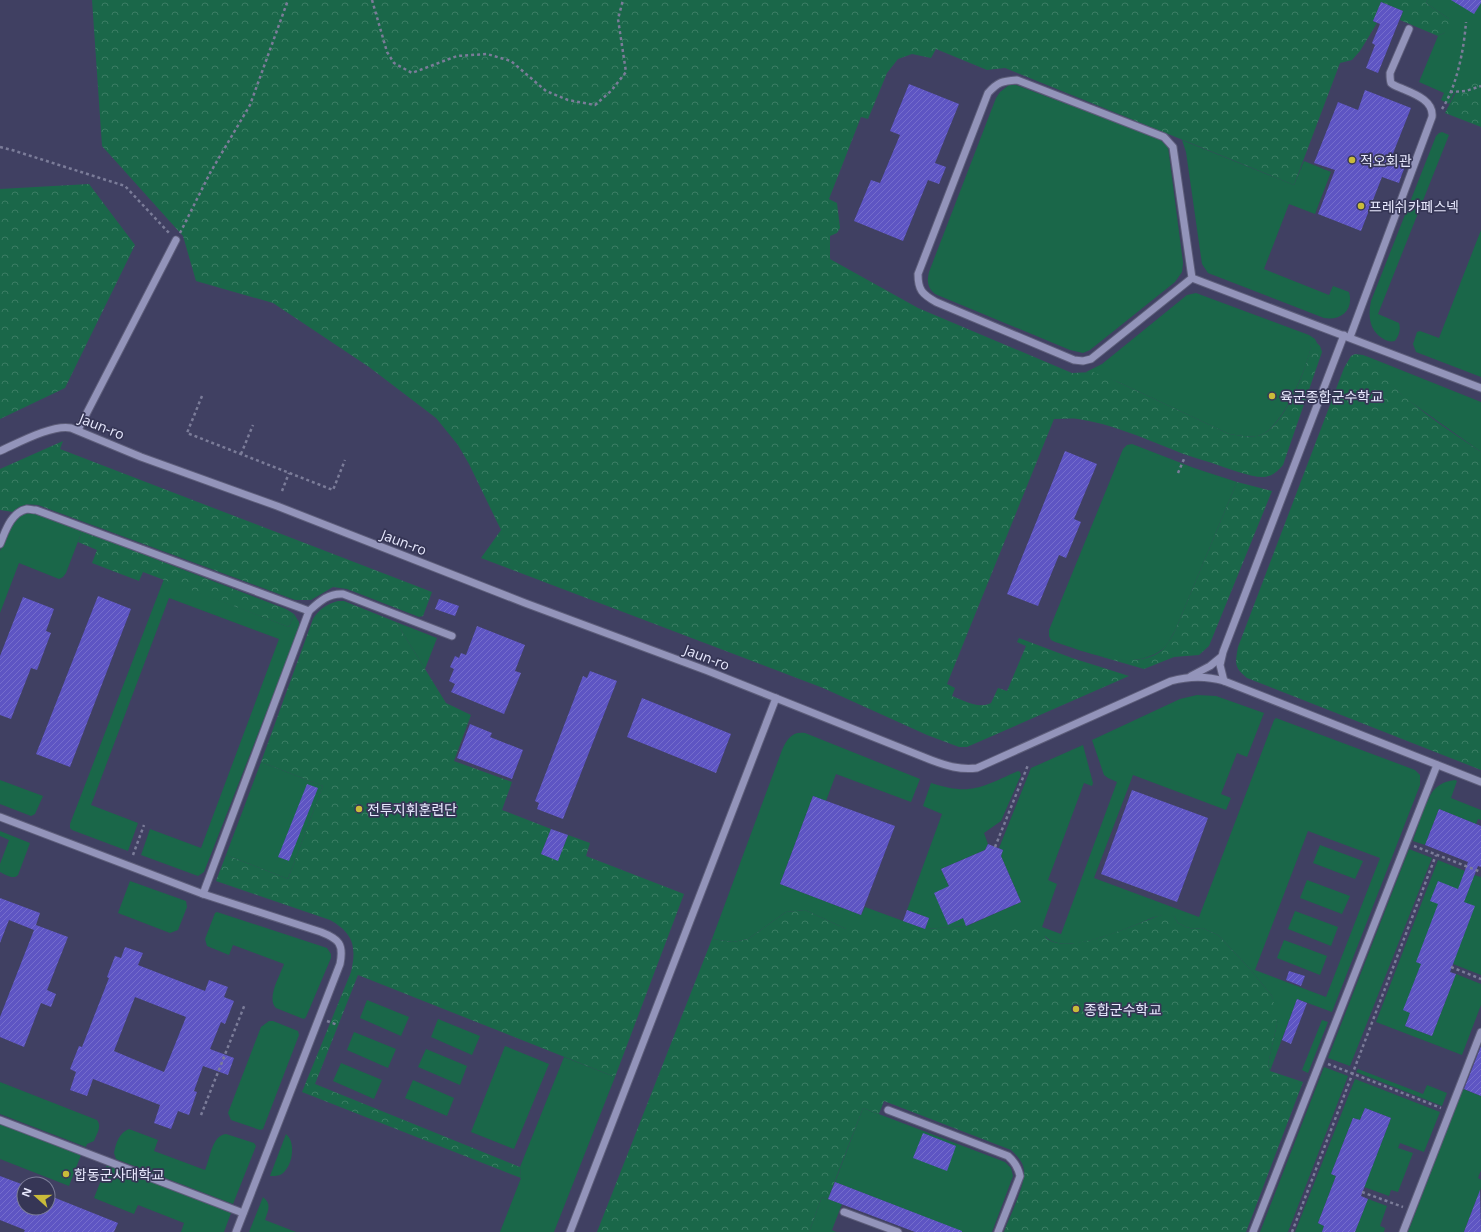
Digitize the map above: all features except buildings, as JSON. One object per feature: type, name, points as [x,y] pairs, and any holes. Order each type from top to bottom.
[{"type":"street","points":[[1224,681],[1221,670],[1221,657],[1432,117],[1433,112],[1428,102],[1394,85],[1391,82],[1390,73],[1409,29]]},
{"type":"street","points":[[1016,80],[1169,141],[1173,147],[1192,278],[1091,359],[1084,361],[1074,360],[936,302],[926,296],[921,291],[918,284],[918,274],[988,93],[996,85],[1005,81],[1016,80]]},
{"type":"street","points":[[78,430],[176,240]]},
{"type":"street","points":[[1192,278],[1481,388]]},
{"type":"street","name":"Jaun-ro","points":[[0,451],[59,427],[65,426],[78,430],[141,457],[277,506],[525,603],[708,671],[931,760],[955,768],[977,768],[1172,681],[1189,677]]},
{"type":"street","points":[[0,544],[12,520],[18,513],[26,509],[36,510],[309,611]]},
{"type":"street","points":[[203,894],[309,611],[320,601],[329,596],[342,594],[452,636]]},
{"type":"street","points":[[1189,677],[1204,670],[1221,657]]},
{"type":"street","points":[[1189,677],[1211,678],[1224,681],[1481,782]]},
{"type":"street","points":[[570,1232],[776,698]]},
{"type":"street","points":[[1253,1232],[1437,765]]},
{"type":"street","points":[[0,818],[203,894],[333,936],[339,942],[342,952],[340,964],[236,1232]]},
{"type":"street","points":[[1403,1232],[1481,1032]]},
{"type":"street","points":[[888,1110],[1008,1156],[1014,1162],[1018,1168],[1020,1176],[998,1232]]},
{"type":"street","points":[[0,1120],[243,1213]]},
{"type":"street","points":[[844,1212],[898,1232]]},
{"type":"path","points":[[0,147],[125,186],[176,240],[210,173],[250,105],[288,0]]},
{"type":"path","points":[[372,0],[387,52],[394,63],[412,73],[457,56],[487,54],[510,61],[546,91],[568,100],[595,105],[611,91],[626,72],[618,19],[623,0]]},
{"type":"path","points":[[1432,117],[1440,112],[1450,92],[1465,37],[1466,22]]},
{"type":"path","points":[[1450,92],[1466,91],[1481,86]]},
{"type":"path","points":[[202,396],[187,433],[334,490],[345,460]]},
{"type":"path","points":[[241,454],[253,425]]},
{"type":"path","points":[[1178,473],[1184,459]]},
{"type":"path","points":[[282,491],[289,473]]},
{"type":"path","points":[[995,847],[1028,765]]},
{"type":"path","points":[[133,855],[144,825]]},
{"type":"path","points":[[1406,843],[1481,872]]},
{"type":"path","points":[[1292,1232],[1436,855]]},
{"type":"path","points":[[1451,968],[1481,979]]},
{"type":"path","points":[[202,1115],[245,1004]]},
{"type":"path","points":[[327,1021],[338,1025]]},
{"type":"path","points":[[1320,1061],[1450,1112]]},
{"type":"path","points":[[1362,1192],[1412,1211]]},
{"type":"green space","points":[[92,0],[1428,0],[1426,3],[1449,19],[1450,25],[1444,33],[1438,36],[1400,20],[1403,11],[1381,2],[1373,21],[1377,23],[1360,51],[1352,60],[1340,63],[1294,185],[1005,68],[987,70],[936,49],[931,58],[912,54],[898,59],[887,73],[868,119],[861,117],[829,199],[837,203],[840,228],[837,233],[830,236],[830,259],[918,308],[1072,373],[1093,372],[1118,382],[1229,434],[1255,436],[1263,434],[1271,428],[1279,419],[1294,394],[1305,367],[1311,345],[1317,343],[1322,352],[1283,465],[1270,476],[1259,477],[1239,472],[1102,424],[1078,419],[1054,419],[947,684],[955,688],[952,696],[976,705],[986,705],[991,703],[998,688],[1007,691],[1026,646],[1017,642],[1019,638],[1072,658],[1129,676],[967,747],[959,747],[927,735],[823,688],[481,558],[501,530],[469,464],[458,445],[436,418],[369,367],[273,303],[196,281],[183,236],[102,146]]},
{"type":"green space","points":[[1428,0],[1481,0],[1481,74],[1454,93],[1449,104],[1441,100],[1444,93],[1419,82],[1438,36],[1444,33],[1449,19],[1426,3]]},
{"type":"green space","points":[[1481,74],[1481,127],[1445,113],[1461,82]]},
{"type":"green space","points":[[1009,85],[1016,85],[1160,139],[1168,147],[1183,263],[1182,272],[1175,282],[1090,350],[1083,353],[1070,350],[935,294],[930,289],[928,284],[929,272],[996,98],[1000,92]]},
{"type":"green space","points":[[1442,132],[1449,135],[1378,314],[1399,323],[1399,335],[1395,341],[1388,341],[1374,331],[1370,322],[1371,301],[1436,136]]},
{"type":"green space","points":[[1182,140],[1294,185],[1304,161],[1331,172],[1315,214],[1289,204],[1264,269],[1329,295],[1333,286],[1349,292],[1350,304],[1345,313],[1336,318],[1324,318],[1208,273],[1202,264],[1186,152]]},
{"type":"green space","points":[[89,184],[135,245],[65,388],[0,419],[0,189]]},
{"type":"green space","points":[[1481,230],[1481,377],[1416,352],[1413,344],[1417,332],[1420,331],[1439,338]]},
{"type":"green space","points":[[1196,293],[1309,335],[1315,339],[1317,343],[1311,346],[1300,381],[1279,419],[1263,434],[1242,436],[1229,434],[1118,382],[1086,372],[1102,364],[1187,295]]},
{"type":"green space","points":[[1355,354],[1371,358],[1481,402],[1481,452],[1405,398],[1371,364]]},
{"type":"green space","points":[[1355,354],[1370,362],[1400,393],[1415,405],[1481,452],[1481,770],[1247,678],[1236,665],[1238,647],[1344,368],[1351,356]]},
{"type":"green space","points":[[63,441],[60,449],[432,592],[423,616],[419,617],[347,589],[333,587],[311,600],[295,600],[38,505],[25,505],[19,507],[13,512],[0,510],[0,469]]},
{"type":"green space","points":[[1132,444],[1194,468],[1237,482],[1175,631],[1168,643],[1163,649],[1151,656],[1124,660],[1095,655],[1055,642],[1051,640],[1049,636],[1049,630],[1123,449],[1127,445]]},
{"type":"green space","points":[[1237,482],[1272,491],[1209,646],[1199,655],[1174,657],[1144,669],[1099,656],[1125,660],[1143,659],[1151,657],[1165,647],[1175,631]]},
{"type":"green space","points":[[26,512],[36,513],[82,531],[66,573],[63,577],[59,579],[19,563],[0,613],[0,551],[8,532],[16,519]]},
{"type":"green space","points":[[82,531],[286,609],[294,614],[289,627],[143,572],[139,581],[92,563],[97,550],[78,542]]},
{"type":"green space","points":[[164,579],[289,627],[294,614],[299,622],[299,629],[204,872],[198,876],[141,855],[150,829],[201,848],[279,639],[169,598],[91,805],[138,823],[128,851],[70,828],[70,824]]},
{"type":"green space","points":[[338,601],[344,601],[396,622],[446,703],[471,715],[454,761],[512,782],[502,810],[551,829],[541,854],[558,860],[568,835],[590,843],[586,856],[684,894],[615,1077],[358,975],[315,1084],[520,1167],[521,1178],[302,1092],[351,972],[353,963],[353,948],[351,941],[344,930],[330,920],[216,881],[226,855],[288,879],[323,786],[261,762],[313,619],[324,607]]},
{"type":"green space","points":[[396,622],[437,638],[425,669]]},
{"type":"green space","points":[[1197,695],[1216,696],[1264,713],[1247,757],[1237,753],[1221,794],[1231,798],[1226,810],[1133,775],[1094,878],[1199,917],[1276,718],[1415,770],[1420,775],[1420,785],[1332,1012],[1297,999],[1270,1071],[1268,1064],[1277,1024],[1272,996],[1249,968],[1218,935],[1202,928],[1194,929],[1186,927],[1178,923],[1174,916],[1154,917],[1104,937],[1064,944],[1053,942],[1045,936],[966,926],[925,929],[929,918],[907,910],[942,814],[923,806],[931,783],[956,789],[967,789],[985,785],[1018,771],[1021,775],[1001,821],[984,833],[988,844],[985,850],[941,869],[967,926],[1021,902],[1001,856],[1003,850],[999,848],[1031,768],[1083,745],[1093,783],[1092,786],[1084,783],[1048,880],[1057,884],[1042,927],[1061,934],[1117,782],[1104,775],[1092,740],[1180,699]],"holes":[[[1308,831],[1380,858],[1326,997],[1255,970]]]},
{"type":"green space","points":[[797,733],[805,733],[920,779],[911,802],[836,774],[826,801],[813,796],[780,884],[861,915],[865,907],[925,929],[846,929],[805,910],[786,912],[748,939],[733,942],[712,939],[782,750],[788,739]]},
{"type":"green space","points":[[261,762],[323,786],[288,879],[226,855]]},
{"type":"green space","points":[[0,780],[43,796],[35,814],[31,816],[0,804]]},
{"type":"green space","points":[[1455,780],[1457,781],[1451,798],[1481,810],[1481,820],[1478,819],[1476,824],[1439,809],[1425,845],[1413,841],[1430,795],[1443,783]]},
{"type":"green space","points":[[0,831],[30,843],[18,875],[14,877],[0,872],[0,864],[9,840],[0,836]]},
{"type":"green space","points":[[1320,845],[1363,861],[1355,879],[1313,863]]},
{"type":"green space","points":[[1409,849],[1432,858],[1350,1066],[1328,1058]]},
{"type":"green space","points":[[1438,860],[1465,871],[1455,898],[1421,964],[1410,1013],[1405,1026],[1432,1036],[1456,974],[1481,984],[1481,1005],[1462,1055],[1376,1022]]},
{"type":"green space","points":[[1474,875],[1481,877],[1481,975],[1453,964],[1464,902]]},
{"type":"green space","points":[[1307,880],[1350,896],[1342,914],[1300,898]]},
{"type":"green space","points":[[130,881],[186,901],[187,907],[178,930],[170,933],[118,913]]},
{"type":"green space","points":[[805,910],[846,929],[925,929],[966,926],[1042,927],[1046,938],[1059,943],[1087,941],[1103,937],[1167,914],[1174,916],[1178,923],[1186,927],[1194,929],[1202,928],[1218,935],[1249,968],[1272,996],[1276,1011],[1277,1024],[1268,1064],[1270,1071],[1303,1082],[1246,1232],[1004,1232],[1020,1192],[1024,1176],[1021,1161],[1011,1150],[884,1101],[879,1114],[863,1108],[828,1199],[822,1197],[809,1232],[597,1232],[712,939],[733,942],[748,939],[786,912]]},
{"type":"green space","points":[[1295,911],[1338,927],[1331,946],[1288,929]]},
{"type":"green space","points":[[217,912],[327,948],[331,954],[331,958],[304,1019],[276,1008],[273,1004],[273,993],[284,964],[233,945],[229,955],[207,946],[205,939],[215,913]]},
{"type":"green space","points":[[1284,940],[1327,956],[1320,975],[1277,958]]},
{"type":"green space","points":[[367,1000],[409,1017],[401,1036],[360,1018]]},
{"type":"green space","points":[[438,1019],[480,1036],[472,1055],[431,1037]]},
{"type":"green space","points":[[1322,1020],[1328,1022],[1308,1073],[1302,1070]]},
{"type":"green space","points":[[269,1021],[273,1021],[298,1031],[299,1035],[263,1129],[260,1130],[231,1120],[228,1113],[261,1027]]},
{"type":"green space","points":[[354,1032],[396,1049],[388,1068],[347,1050]]},
{"type":"green space","points":[[505,1046],[549,1064],[514,1149],[471,1132]]},
{"type":"green space","points":[[426,1049],[467,1066],[460,1085],[418,1067]]},
{"type":"green space","points":[[564,1057],[615,1077],[554,1232],[500,1232],[521,1178],[520,1167]]},
{"type":"green space","points":[[341,1063],[382,1080],[374,1099],[333,1081]]},
{"type":"green space","points":[[1324,1067],[1348,1076],[1288,1232],[1260,1232]]},
{"type":"green space","points":[[1358,1069],[1423,1094],[1427,1085],[1447,1093],[1442,1106],[1356,1072]]},
{"type":"green space","points":[[1355,1079],[1440,1112],[1424,1152],[1400,1143],[1398,1148],[1413,1153],[1398,1192],[1391,1190],[1389,1196],[1364,1187],[1391,1118],[1365,1108],[1360,1120],[1353,1118],[1331,1174],[1336,1176],[1318,1223],[1324,1226],[1322,1232],[1295,1232]]},
{"type":"green space","points":[[413,1080],[454,1098],[447,1116],[405,1098]]},
{"type":"green space","points":[[0,1082],[97,1120],[99,1128],[94,1141],[87,1144],[86,1147],[0,1114]]},
{"type":"green space","points":[[1463,1089],[1481,1096],[1481,1170],[1478,1178],[1481,1180],[1481,1188],[1464,1232],[1408,1232]]},
{"type":"green space","points":[[863,1108],[1005,1162],[1011,1168],[1013,1176],[992,1232],[955,1232],[956,1229],[835,1182]]},
{"type":"green space","points":[[0,1124],[81,1155],[69,1186],[56,1181],[56,1176],[43,1176],[0,1159]]},
{"type":"green space","points":[[129,1129],[158,1140],[154,1151],[205,1170],[212,1148],[221,1135],[226,1134],[254,1143],[256,1146],[233,1204],[116,1159],[114,1153],[117,1142],[120,1136]]},
{"type":"green space","points":[[286,1134],[291,1143],[292,1149],[290,1162],[288,1167],[280,1175],[270,1176]]},
{"type":"green space","points":[[107,1165],[231,1213],[224,1232],[181,1232],[184,1223],[138,1205],[134,1214],[94,1198]]},
{"type":"green space","points":[[263,1197],[268,1202],[268,1211],[265,1220],[296,1232],[249,1232]]},
{"type":"green space","points":[[822,1197],[842,1204],[832,1230],[836,1232],[809,1232]]},
{"type":"green space","points":[[1368,1199],[1387,1206],[1380,1226],[1385,1228],[1384,1232],[1355,1232]]},
{"type":"place","name":"적오회관","points":[[1352,160]]},
{"type":"place","name":"프레쉬카페스넥","points":[[1361,206]]},
{"type":"place","name":"육군종합군수학교","points":[[1272,396]]},
{"type":"place","name":"전투지휘훈련단","points":[[359,809]]},
{"type":"place","name":"종합군수학교","points":[[1076,1009]]},
{"type":"place","name":"합동군사대학교","points":[[66,1174]]}]
